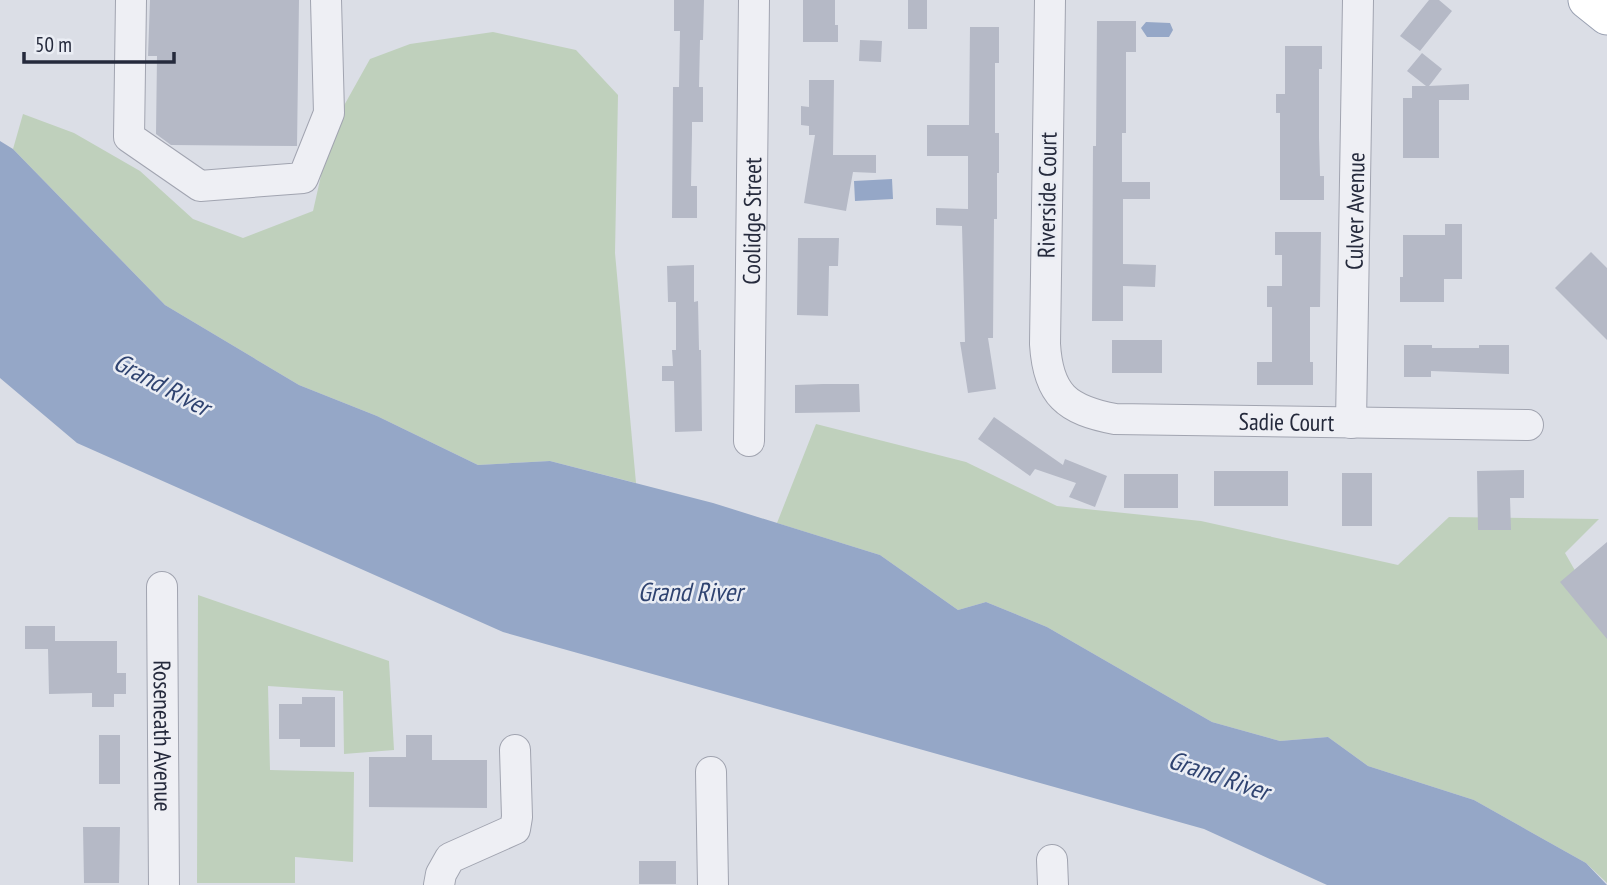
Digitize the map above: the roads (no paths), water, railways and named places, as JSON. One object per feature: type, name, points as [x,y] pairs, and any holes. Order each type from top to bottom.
[{"type":"street","points":[[131,0],[129,137],[200,186],[303,178],[329,113],[326,0]]},
{"type":"street","name":"Coolidge Street","points":[[749,441],[754,0]]},
{"type":"street","name":"Riverside Court","points":[[1050,0],[1045,345],[1046,364],[1055,388]]},
{"type":"street","name":"Culver Avenue","points":[[1352,423],[1358,0]]},
{"type":"street","name":"Sadie Court","points":[[1055,388],[1071,406],[1090,414],[1115,419],[1528,425]]},
{"type":"street","name":"Roseneath Avenue","points":[[162,587],[164,885]]},
{"type":"street","points":[[444,872],[514,829],[517,817],[515,750]]},
{"type":"street","points":[[711,772],[713,885]]},
{"type":"water","points":[[1146,22],[1170,23],[1173,30],[1169,37],[1147,37],[1141,28]]},
{"type":"water","name":"Grand River","points":[[0,141],[13,149],[165,305],[299,385],[377,416],[478,465],[550,461],[713,503],[880,555],[958,610],[986,602],[1047,627],[1212,722],[1280,741],[1328,737],[1368,766],[1474,800],[1586,863],[1607,885],[1327,885],[1204,829],[503,632],[77,443],[0,378]]},
{"type":"water","points":[[892,179],[893,199],[855,201],[854,181]]}]
